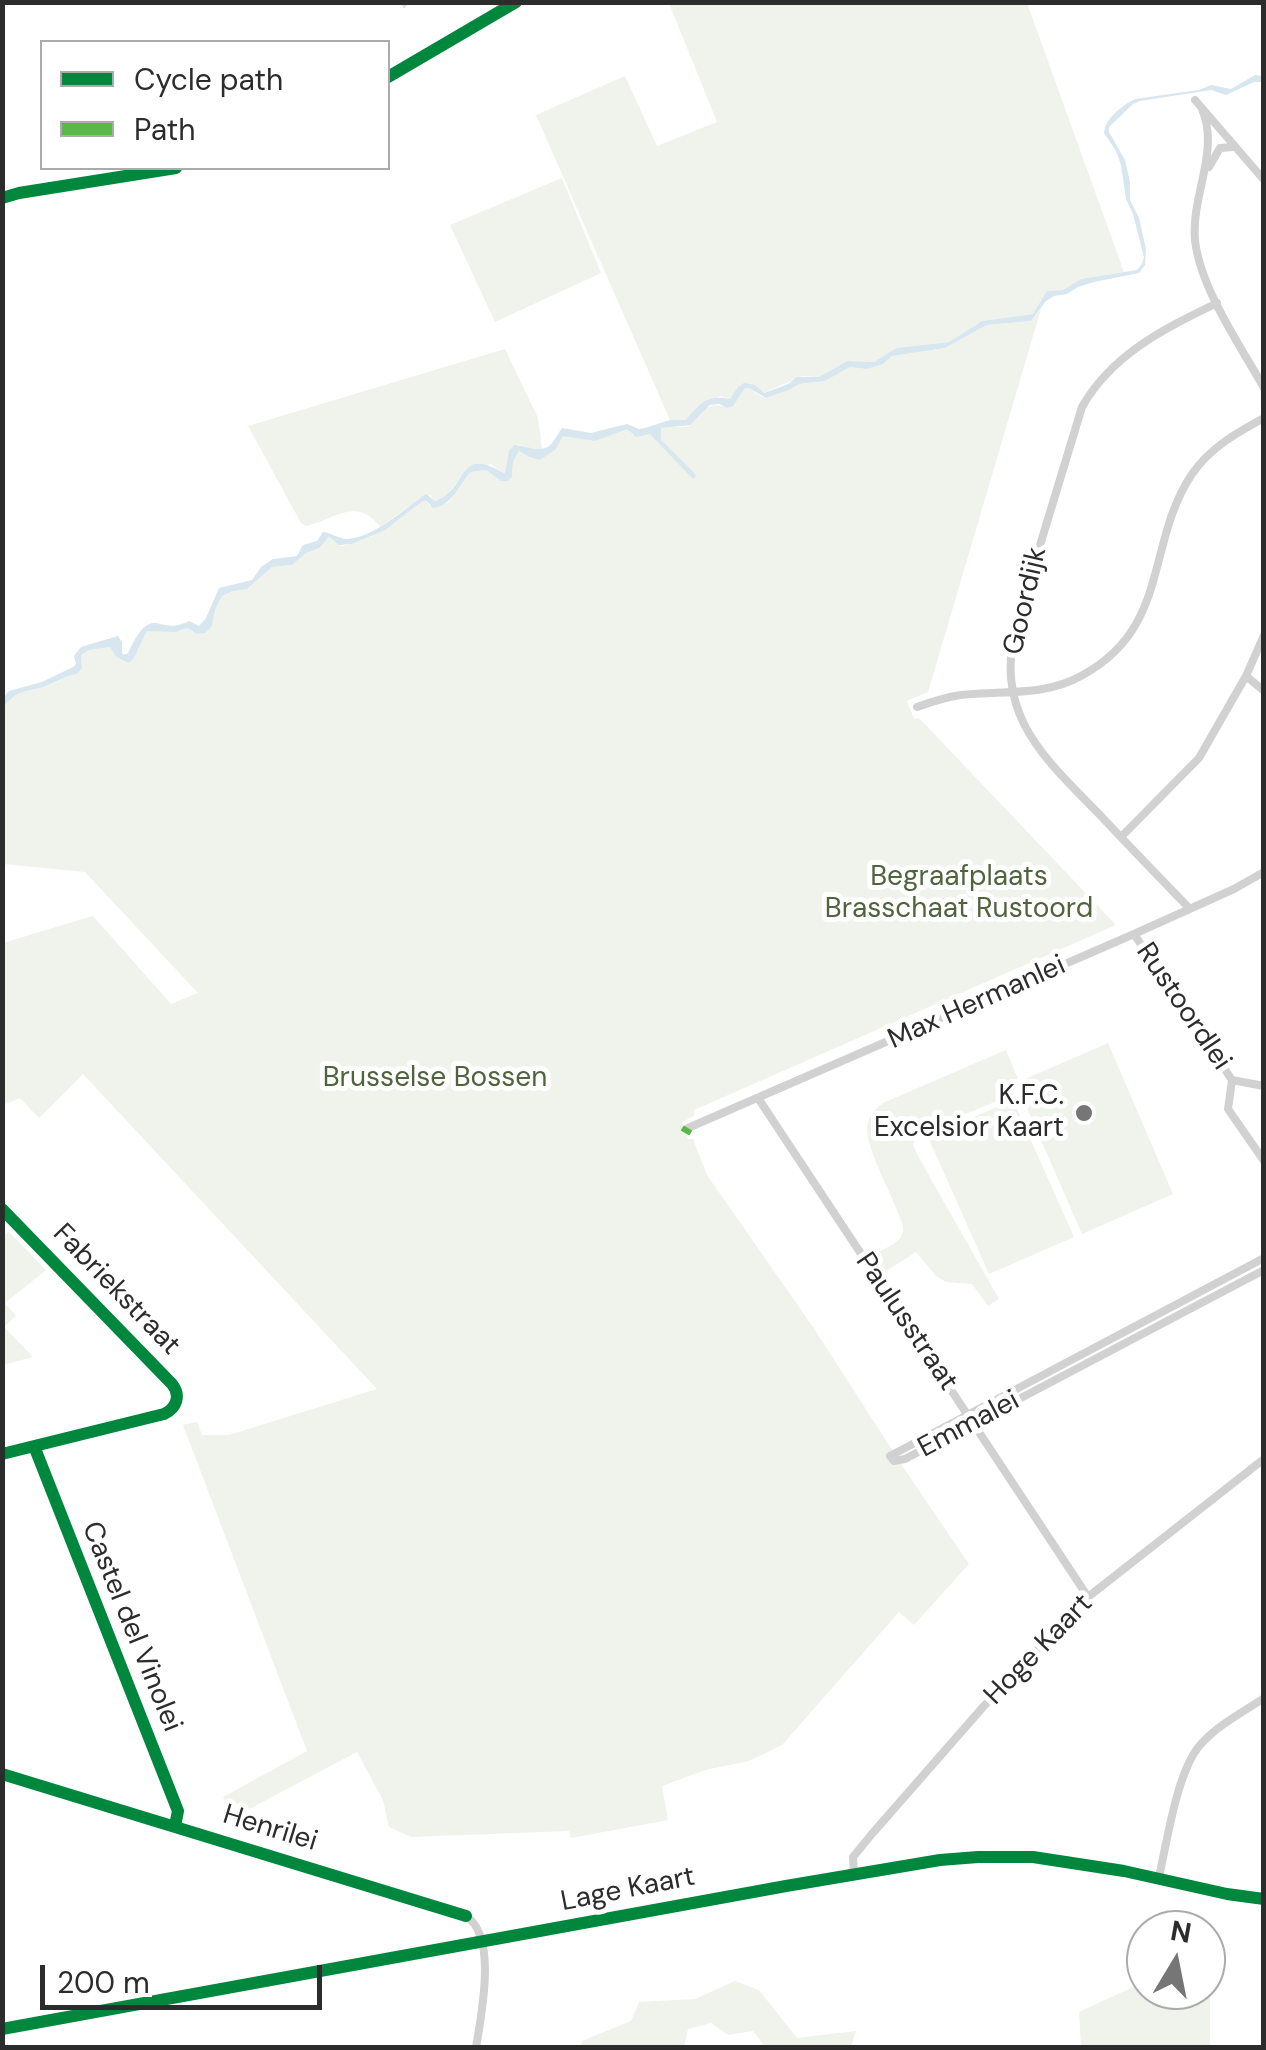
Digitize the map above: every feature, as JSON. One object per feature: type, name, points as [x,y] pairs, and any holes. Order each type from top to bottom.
[{"type":"street","points":[[390,76],[516,2]]},
{"type":"street","points":[[1195,100],[1264,180]]},
{"type":"street","points":[[1202,109],[1210,141],[1195,226],[1196,243],[1204,277],[1264,388]]},
{"type":"street","points":[[1201,185],[1216,152],[1224,146],[1235,147]]},
{"type":"street","points":[[2,198],[163,170]]},
{"type":"street","name":"Goordijk","points":[[1190,909],[1037,748],[1019,714],[1010,666],[1015,630],[1082,407],[1102,376],[1126,354],[1217,303]]},
{"type":"street","points":[[917,707],[958,696],[1049,688],[1080,677],[1108,658],[1132,631],[1148,600],[1178,502],[1192,474],[1228,438],[1264,418]]},
{"type":"street","points":[[1121,837],[1198,758],[1246,676],[1264,635]]},
{"type":"street","points":[[1246,676],[1264,691]]},
{"type":"street","name":"Max Hermanlei","points":[[688,1128],[1262,876]]},
{"type":"street","name":"Rustoordlei","points":[[1134,934],[1232,1080],[1228,1108],[1264,1161]]},
{"type":"street","name":"Rustoordlei","points":[[1232,1080],[1264,1086]]},
{"type":"street","name":"Paulusstraat","points":[[758,1098],[1088,1597]]},
{"type":"street","name":"Fabriekstraat","points":[[2,1210],[172,1384],[177,1396],[170,1411],[34,1446]]},
{"type":"street","name":"Emmalei","points":[[1264,1258],[971,1419],[905,1459],[894,1461],[890,1456],[971,1419],[1264,1270]]},
{"type":"street","points":[[2,1454],[34,1446]]},
{"type":"street","name":"Castel del Vinolei","points":[[34,1446],[178,1811],[175,1826]]},
{"type":"street","name":"Hoge Kaart","points":[[854,1874],[853,1858],[870,1835],[983,1706],[1088,1597],[1264,1459]]},
{"type":"street","points":[[1159,1877],[1185,1770],[1199,1746],[1264,1698]]},
{"type":"street","name":"Henrilei","points":[[2,1774],[466,1916],[476,1924],[483,1942]]},
{"type":"street","name":"Lage Kaart","points":[[2,2029],[854,1874],[978,1856],[1033,1857],[1264,1899]]},
{"type":"street","points":[[476,2048],[484,1991],[483,1942]]},
{"type":"green space","points":[[669,3],[1027,3],[1124,272],[1081,279],[1063,290],[1048,291],[1033,314],[982,321],[949,342],[896,348],[874,362],[847,361],[819,377],[802,376],[763,393],[755,385],[737,388],[730,399],[720,396],[686,420],[670,420],[536,115],[625,76],[657,146],[717,122]]},
{"type":"green space","points":[[562,178],[601,273],[495,322],[450,225]]},
{"type":"green space","name":"Brusselse Bossen","points":[[1041,309],[928,692],[907,701],[914,719],[919,718],[1116,925],[694,1110],[694,1116],[682,1122],[707,1175],[969,1564],[914,1625],[899,1612],[782,1745],[749,1761],[705,1770],[662,1786],[668,1820],[571,1838],[569,1831],[411,1837],[389,1827],[383,1800],[357,1752],[234,1817],[223,1797],[307,1751],[183,1425],[197,1422],[202,1435],[229,1435],[377,1389],[83,1074],[39,1118],[20,1098],[3,1105],[3,943],[93,916],[171,1004],[198,993],[85,872],[3,864],[2,708],[17,695],[77,673],[82,668],[81,655],[89,650],[110,647],[116,657],[138,651],[148,631],[187,628],[192,632],[213,622],[222,596],[247,589],[272,567],[292,565],[329,537],[343,546],[355,543],[386,528],[423,501],[430,506],[448,503],[471,472],[486,470],[501,481],[512,477],[519,451],[540,460],[553,451],[564,435],[595,441],[624,429],[633,435],[666,427],[687,427],[709,407],[727,408],[745,388],[766,398],[799,384],[825,381],[850,367],[867,369],[892,356],[945,348],[987,325],[1031,321]]},
{"type":"green space","points":[[505,349],[538,418],[542,449],[514,445],[505,474],[490,464],[461,476],[446,497],[435,501],[430,495],[419,499],[380,527],[363,513],[354,511],[306,526],[301,523],[248,426]]},
{"type":"green space","name":"K.F.C. Excelsior Kaart","points":[[1108,1043],[1173,1194],[1082,1234],[1016,1083]]},
{"type":"green space","points":[[1006,1050],[1017,1077],[1012,1095],[926,1130],[913,1145],[999,1299],[988,1306],[972,1284],[946,1282],[916,1252],[885,1272],[874,1255],[899,1240],[903,1228],[867,1131],[871,1116],[883,1103]]},
{"type":"green space","points":[[1013,1100],[1074,1237],[989,1274],[928,1137]]},
{"type":"green space","points":[[9,1232],[46,1270],[5,1303],[16,1316],[4,1327],[33,1357],[3,1365],[2,1237]]},
{"type":"green space","points":[[735,1981],[759,1990],[797,2038],[856,2031],[851,2047],[765,2047],[753,2031],[728,2035],[711,2023],[688,2029],[684,2047],[580,2047],[582,2041],[631,2021],[639,2002],[695,1999]]},
{"type":"green space","points":[[1126,1990],[1126,2010],[1210,2010],[1210,2047],[1081,2047],[1079,2012]]},
{"type":"shaded area","points":[[1255,75],[1263,76],[1263,82],[1226,95],[1211,90],[1140,101],[1109,127],[1125,160],[1130,200],[1146,249],[1145,265],[1139,273],[1094,282],[1054,296],[1031,321],[987,325],[945,348],[892,356],[867,369],[850,367],[825,381],[799,384],[766,398],[745,388],[733,406],[710,405],[690,425],[661,428],[661,440],[694,473],[693,479],[650,434],[636,437],[627,429],[595,441],[563,436],[555,450],[540,460],[519,451],[512,477],[507,481],[486,470],[471,472],[440,506],[433,508],[423,501],[385,530],[352,544],[339,545],[329,537],[292,565],[272,567],[247,589],[222,596],[212,626],[205,633],[197,634],[187,628],[176,632],[148,631],[129,663],[116,657],[110,647],[89,650],[81,655],[82,668],[77,674],[18,694],[3,708],[3,698],[9,691],[42,682],[73,667],[74,656],[81,647],[118,636],[124,655],[150,624],[169,626],[189,621],[199,626],[219,588],[252,580],[273,559],[297,556],[303,545],[317,541],[323,532],[347,539],[368,534],[426,494],[435,501],[445,496],[470,466],[489,466],[505,474],[514,445],[544,448],[562,428],[591,433],[627,424],[639,429],[670,420],[686,420],[704,402],[730,399],[744,383],[755,385],[764,393],[797,377],[819,377],[847,361],[874,362],[896,348],[949,342],[982,321],[1033,314],[1047,291],[1063,290],[1081,279],[1137,270],[1144,257],[1126,199],[1121,165],[1104,133],[1111,117],[1135,99],[1211,85],[1231,89]]},
{"type":"waterway","points":[[402,2],[404,7],[408,2]]},
{"type":"marked path","points":[[685,1133],[688,1128]]},
{"type":"cycle path","points":[[390,76],[516,2]]},
{"type":"cycle path","points":[[2,198],[163,170]]},
{"type":"cycle path","points":[[2,1209],[172,1384],[177,1397],[164,1414],[2,1454]]},
{"type":"cycle path","points":[[34,1446],[178,1811],[175,1826]]},
{"type":"cycle path","points":[[2,1774],[466,1916]]},
{"type":"cycle path","points":[[2,2029],[940,1860],[1033,1857],[1264,1899]]},
{"type":"place","name":"K.F.C. Excelsior Kaart","points":[[1084,1113]]},
{"type":"park label","name":"Begraafplaats Brasschaat Rustoord","points":[[959,894]]}]
